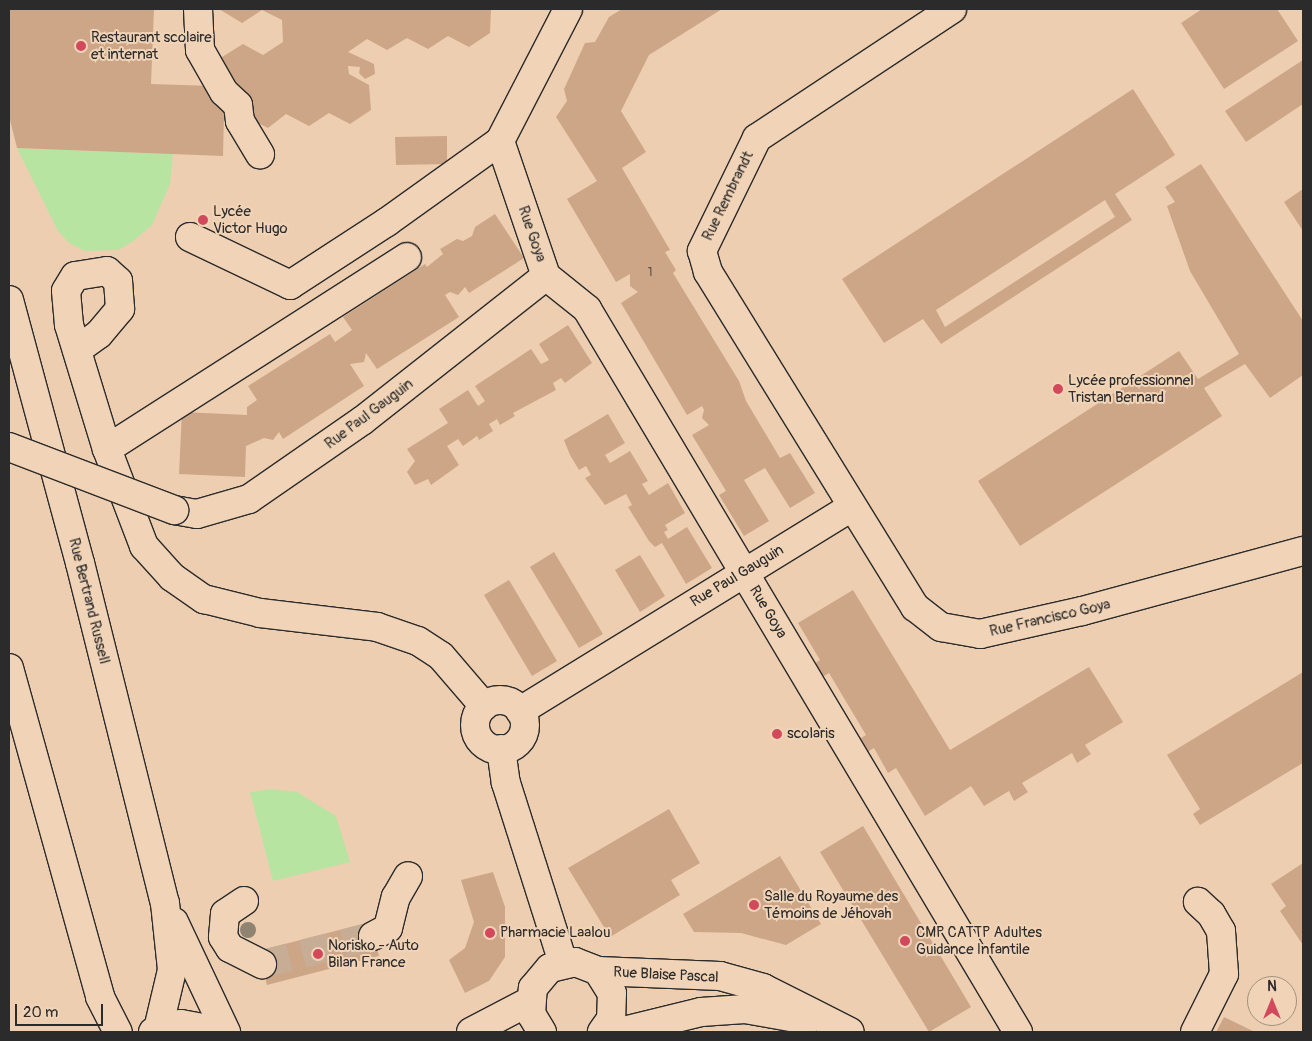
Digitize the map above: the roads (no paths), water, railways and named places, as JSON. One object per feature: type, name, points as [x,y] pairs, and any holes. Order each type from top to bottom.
[{"type":"street","points":[[198,9],[200,50],[224,92],[238,105],[240,120],[260,154]]},
{"type":"street","points":[[190,237],[290,285],[387,222],[500,141],[568,9]]},
{"type":"street","name":"Rue Rembrandt","points":[[852,506],[708,272],[702,250],[757,138],[952,9]]},
{"type":"street","name":"Rue Goya","points":[[500,141],[546,276],[587,309],[1018,1032]]},
{"type":"street","points":[[107,449],[407,257]]},
{"type":"street","name":"Rue Paul Gauguin","points":[[9,447],[174,510],[197,514],[249,499],[364,420],[546,276]]},
{"type":"street","name":"Rue Bertrand Russell","points":[[9,300],[80,562],[165,903],[172,970],[155,1031]]},
{"type":"street","points":[[77,350],[107,449],[144,546],[172,577],[204,598],[260,613],[377,627],[418,641],[441,656],[484,706]]},
{"type":"street","name":"Rue Francisco Goya","points":[[852,506],[915,607],[941,627],[980,634],[1082,611],[1303,551]]},
{"type":"street","name":"Rue Paul Gauguin","points":[[520,711],[852,506]]},
{"type":"street","points":[[9,668],[100,997],[118,1032]]},
{"type":"street","points":[[499,700],[520,711],[525,725],[520,739],[501,749],[486,746],[476,733],[476,718],[484,706],[499,700]]},
{"type":"street","points":[[501,749],[506,782],[563,963],[540,976],[530,1001],[531,1014],[542,1032]]},
{"type":"street","points":[[373,936],[388,928],[396,897],[408,876]]},
{"type":"street","points":[[244,901],[224,914],[223,937],[230,948],[262,964]]},
{"type":"street","points":[[1195,1032],[1224,974],[1221,932],[1211,914],[1198,902]]},
{"type":"street","name":"Rue Bertrand Russell","points":[[165,903],[225,1032]]},
{"type":"street","name":"Rue Blaise Pascal","points":[[563,963],[587,965],[598,971],[720,976],[763,988],[846,1030]]},
{"type":"street","points":[[598,971],[612,993],[613,1006],[602,1032]]},
{"type":"street","points":[[471,1032],[530,1001]]},
{"type":"street","name":"Rue Blaise Pascal","points":[[619,1032],[701,1012],[744,1009],[846,1030]]},
{"type":"street","points":[[155,1031],[181,1024],[225,1032]]},
{"type":"tunnel","points":[[262,964],[373,936]]},
{"type":"place","name":"Restaurant scolaire et internat","points":[[81,46]]},
{"type":"place","name":"Lycée Victor Hugo","points":[[203,220]]},
{"type":"place","name":"Lycée professionnel Tristan Bernard","points":[[1058,389]]},
{"type":"place","name":"scolaris","points":[[777,734]]},
{"type":"place","name":"Salle du Royaume des Témoins de Jéhovah","points":[[754,905]]},
{"type":"place","name":"Pharmacie Laalou","points":[[490,933]]},
{"type":"place","name":"CMP CATTP Adultes Guidance Infantile","points":[[905,941]]},
{"type":"place","name":"Norisko - Auto Bilan France","points":[[318,954]]}]
